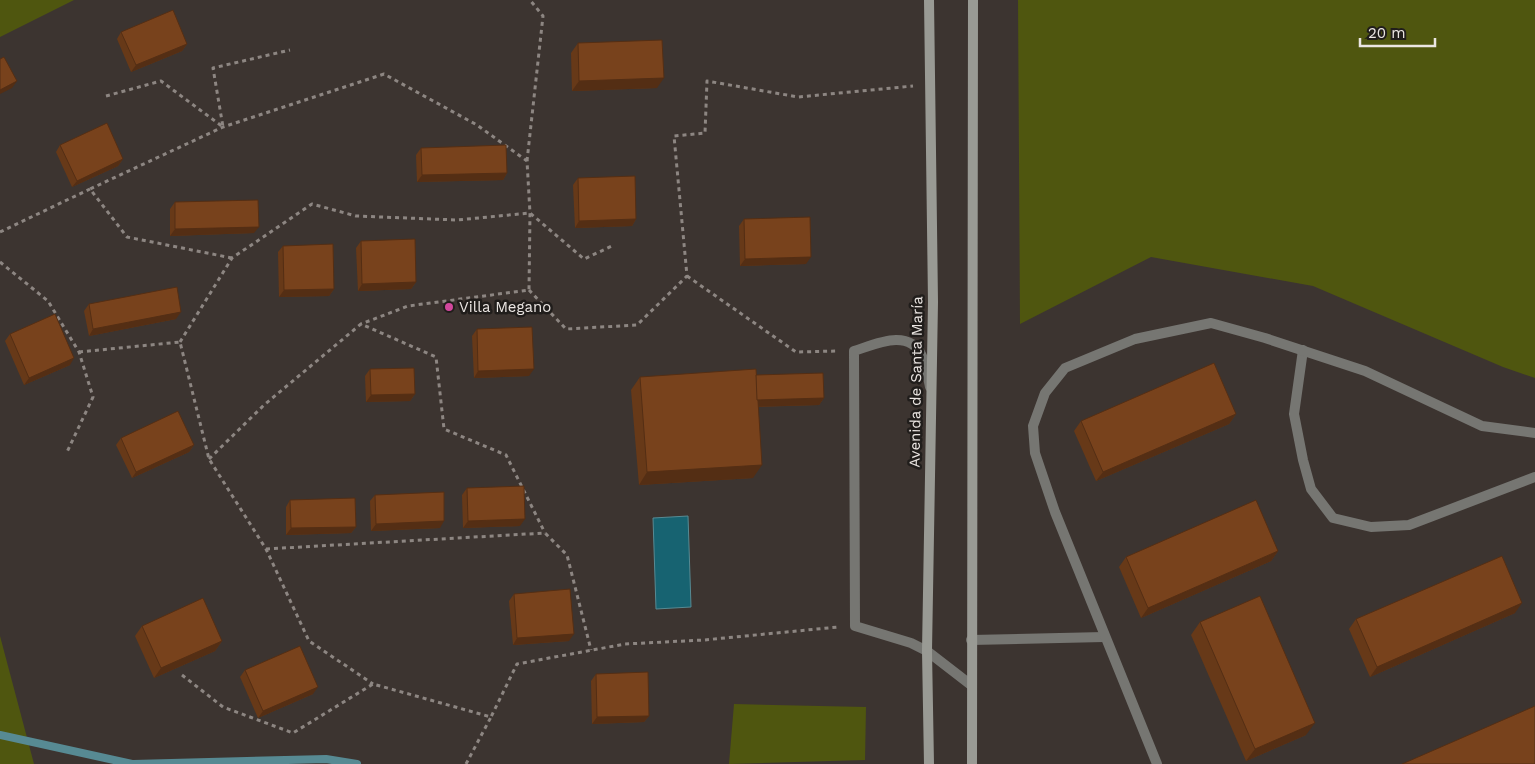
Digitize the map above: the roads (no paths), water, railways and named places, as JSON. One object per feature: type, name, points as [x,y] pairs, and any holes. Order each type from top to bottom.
[{"type":"street","name":"Avenida de Santa María","points":[[929,0],[933,288],[927,651],[929,764]]},
{"type":"street","points":[[972,764],[973,0]]},
{"type":"lane","points":[[1157,764],[1104,637],[1055,512],[1035,453],[1033,426],[1045,393],[1066,368],[1135,339],[1211,323],[1265,338],[1365,371],[1482,426],[1535,433]]},
{"type":"lane","points":[[931,388],[921,354],[908,341],[894,339],[854,351],[855,626],[911,643],[927,651],[971,685]]},
{"type":"lane","points":[[1303,350],[1294,414],[1311,489],[1333,518],[1371,527],[1409,525],[1535,477]]},
{"type":"lane","points":[[971,640],[1104,637]]},
{"type":"water","points":[[688,516],[691,607],[656,609],[653,518]]},
{"type":"waterway","points":[[0,735],[132,764]]},
{"type":"waterway","points":[[133,764],[326,759],[357,764]]},
{"type":"place","name":"Villa Megano","points":[[449,307]]}]
